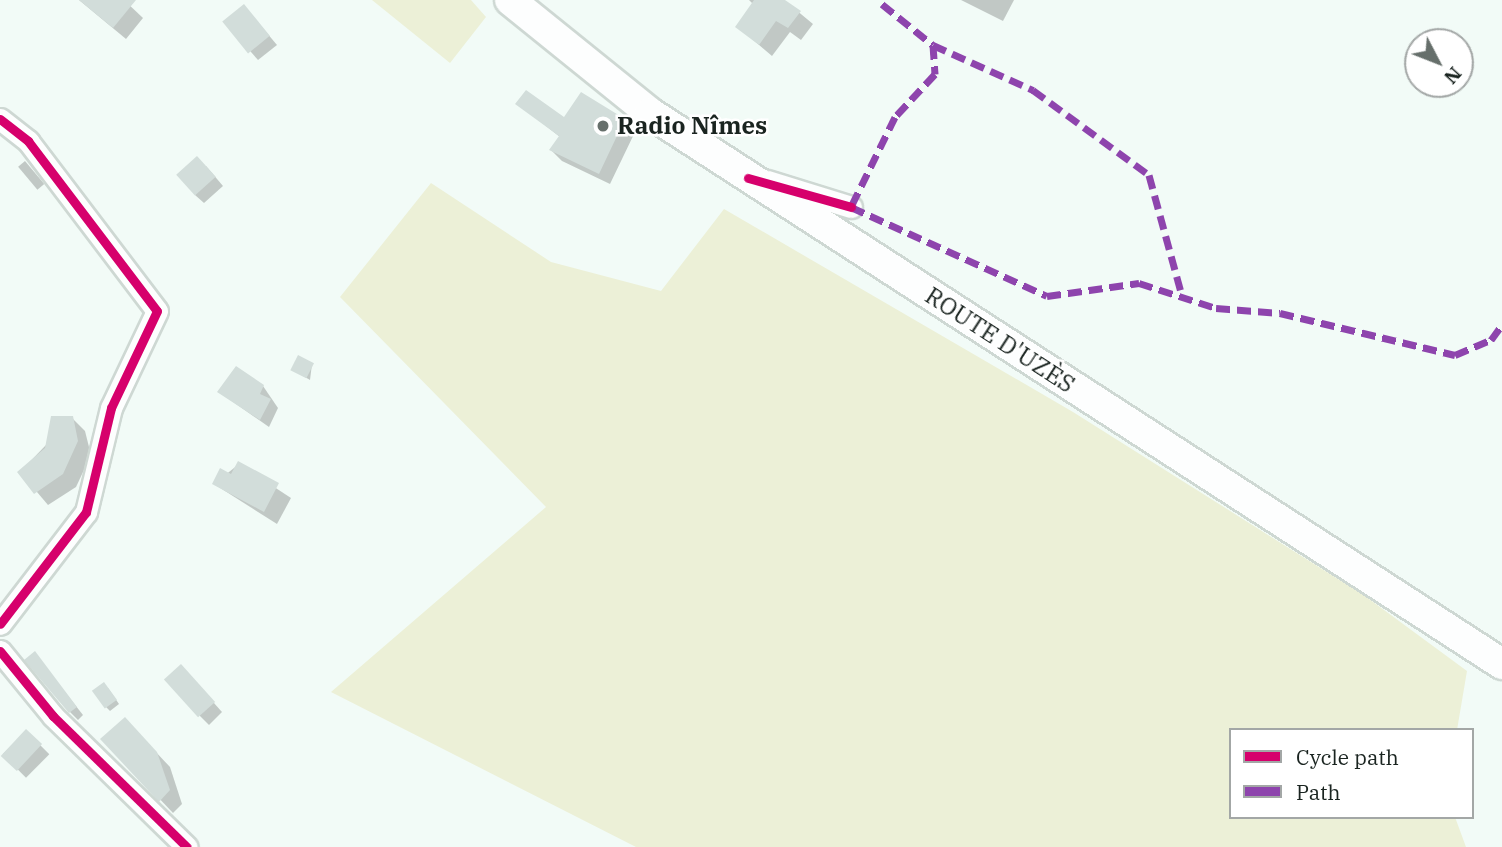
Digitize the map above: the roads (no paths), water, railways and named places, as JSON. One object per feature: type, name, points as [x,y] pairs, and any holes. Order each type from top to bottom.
[{"type":"main road","name":"ROUTE D'UZÈS","points":[[510,0],[616,89],[748,178],[1502,664]]},
{"type":"street","points":[[0,119],[28,141],[157,311],[111,408],[86,512],[0,624]]},
{"type":"street","points":[[748,178],[851,207]]},
{"type":"street","points":[[0,651],[53,716],[187,847]]},
{"type":"place","name":"Radio Nîmes","points":[[603,126]]}]
